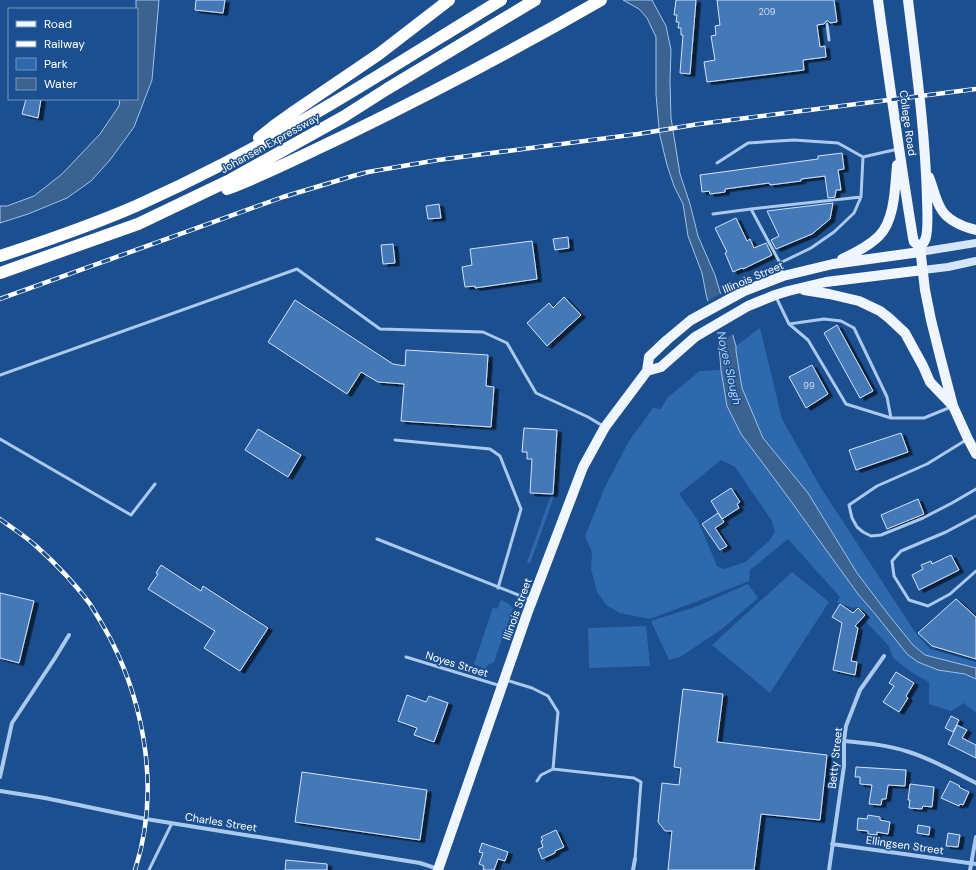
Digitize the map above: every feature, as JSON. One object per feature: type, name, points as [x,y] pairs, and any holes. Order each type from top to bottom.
[{"type":"highway","points":[[225,164],[295,111],[379,54],[449,0]]},
{"type":"highway","name":"Johansen Expressway","points":[[0,256],[135,206],[225,164],[310,116],[501,0]]},
{"type":"highway","name":"Johansen Expressway","points":[[0,273],[138,224],[228,181],[343,117],[535,0]]},
{"type":"highway","points":[[138,224],[254,179],[389,114],[549,30],[599,1]]},
{"type":"main road","name":"College Road","points":[[878,0],[913,238],[920,250],[925,290],[931,320],[953,406],[976,454]]},
{"type":"main road","name":"College Road","points":[[908,0],[920,96],[926,167],[926,239],[920,250]]},
{"type":"main road","points":[[833,264],[864,248],[880,235],[887,224],[891,214],[899,149]]},
{"type":"main road","points":[[926,167],[939,206],[943,213],[958,223],[976,230]]},
{"type":"main road","name":"Illinois Street","points":[[438,869],[532,601],[583,467],[605,427],[647,371],[649,357],[691,320],[744,291],[783,276],[833,264],[920,250]]},
{"type":"main road","points":[[647,371],[661,367],[695,337],[748,306],[775,295],[826,282],[923,270]]},
{"type":"main road","points":[[796,289],[829,294],[859,301],[880,311],[906,333],[930,382],[953,406]]},
{"type":"street","points":[[920,250],[976,243]]},
{"type":"street","points":[[923,270],[948,267],[976,261]]},
{"type":"street","points":[[0,777],[12,723],[56,658],[69,635]]},
{"type":"street","name":"Betty Street","points":[[829,870],[844,766],[844,741],[846,726],[860,690],[884,656]]},
{"type":"street","points":[[844,741],[877,745],[909,752],[930,760],[976,783]]},
{"type":"street","name":"Charles Street","points":[[0,791],[172,823],[420,863],[438,869]]},
{"type":"street","points":[[970,870],[974,864],[976,837]]},
{"type":"street","name":"Ellingsen Street","points":[[832,844],[974,864]]},
{"type":"street","points":[[634,870],[635,859]]},
{"type":"lane","points":[[827,24],[829,40]]},
{"type":"lane","points":[[717,163],[748,143],[794,140],[838,143],[863,157],[899,149]]},
{"type":"lane","points":[[780,263],[811,248],[834,232],[854,213],[861,197],[863,157]]},
{"type":"lane","points":[[713,214],[861,197]]},
{"type":"lane","points":[[751,209],[780,263],[783,276]]},
{"type":"lane","points":[[0,375],[298,268],[380,329],[483,332],[507,343],[536,393],[605,427]]},
{"type":"lane","points":[[775,295],[789,324],[808,340],[846,404],[891,418],[924,418],[953,406]]},
{"type":"lane","points":[[789,324],[824,319],[841,321],[854,328],[887,397],[891,418]]},
{"type":"lane","points":[[0,439],[131,515],[155,484]]},
{"type":"lane","points":[[968,439],[927,464],[877,486],[849,505],[852,518],[857,527],[871,536],[881,535],[923,518],[976,489]]},
{"type":"lane","points":[[395,440],[490,449],[500,456],[521,510],[498,588]]},
{"type":"lane","points":[[976,516],[946,532],[901,551],[892,561],[894,576],[909,600],[928,606],[950,594],[976,571]]},
{"type":"lane","points":[[377,539],[532,601]]},
{"type":"lane","name":"Noyes Street","points":[[406,657],[503,683],[532,688],[548,696],[558,712],[553,769]]},
{"type":"lane","points":[[537,781],[541,775],[553,769],[634,778],[641,782],[635,859]]},
{"type":"lane","points":[[149,870],[172,823]]},
{"type":"green space","points":[[760,328],[782,419],[821,488],[915,632],[930,649],[976,662],[976,668],[925,655],[913,645],[857,573],[808,493],[763,438],[742,388],[736,351],[736,346]]},
{"type":"green space","points":[[721,370],[727,406],[741,434],[858,594],[876,615],[938,670],[965,674],[976,679],[976,713],[964,703],[951,711],[929,704],[929,682],[914,674],[893,658],[889,646],[864,620],[867,615],[858,607],[853,608],[837,602],[840,597],[788,539],[750,570],[749,581],[650,619],[620,613],[606,605],[597,592],[591,569],[592,552],[585,536],[605,487],[629,441],[653,408],[661,409],[667,398],[700,371]],"holes":[[[721,460],[735,467],[772,521],[775,532],[769,541],[745,562],[724,569],[717,566],[697,519],[679,494]]]},
{"type":"green space","points":[[551,495],[554,496],[530,564],[527,562]]},
{"type":"green space","points":[[792,572],[829,602],[770,693],[712,645]]},
{"type":"green space","points":[[748,584],[758,598],[722,629],[680,657],[669,660],[651,621],[698,606]]},
{"type":"green space","points":[[501,600],[513,608],[494,662],[488,665],[485,669],[474,664],[493,607],[497,609]]},
{"type":"green space","points":[[646,626],[650,666],[589,668],[588,628]]},
{"type":"water","points":[[136,0],[159,0],[152,80],[134,127],[110,160],[91,181],[67,198],[28,214],[0,223],[0,206],[7,206],[34,196],[62,174],[100,134],[119,106],[120,100],[138,100],[138,8],[136,8]]},
{"type":"water","name":"Noyes Slough","points":[[623,0],[652,0],[666,26],[671,50],[671,118],[680,174],[690,204],[698,236],[715,275],[736,346],[742,388],[763,438],[808,493],[857,573],[913,645],[925,655],[976,668],[976,679],[965,674],[938,670],[918,662],[907,654],[858,594],[741,434],[727,406],[719,346],[702,273],[688,236],[683,204],[674,186],[660,136],[656,94],[656,37],[647,18],[639,9]]},
{"type":"pier","points":[[722,293],[734,334],[717,344],[706,302]]},
{"type":"building","points":[[196,0],[225,0],[223,13],[195,10]]},
{"type":"building","points":[[676,0],[696,0],[690,74],[680,73],[683,35],[681,35],[681,28],[678,28],[679,22],[676,22],[677,15],[674,15]]},
{"type":"building","points":[[717,0],[834,0],[837,22],[830,23],[826,21],[824,24],[817,25],[820,47],[825,46],[826,57],[803,60],[804,70],[707,82],[704,62],[715,60],[711,36],[716,35],[715,26],[720,25]]},
{"type":"building","points":[[26,100],[41,100],[38,118],[22,114]]},
{"type":"building","points":[[842,153],[844,169],[838,170],[841,190],[836,190],[835,197],[828,198],[825,176],[801,179],[801,181],[770,185],[769,183],[725,189],[725,192],[710,194],[709,191],[702,192],[700,175],[818,159],[818,156]]},
{"type":"building","points":[[833,203],[830,219],[812,234],[776,249],[771,240],[779,236],[767,211]]},
{"type":"building","points":[[439,204],[441,218],[428,219],[426,206]]},
{"type":"building","points":[[736,218],[747,241],[750,239],[754,248],[766,243],[772,255],[743,269],[742,268],[733,272],[725,253],[727,252],[715,228]]},
{"type":"building","points":[[568,237],[569,248],[555,250],[553,239]]},
{"type":"building","points":[[532,241],[537,279],[475,288],[475,286],[465,287],[462,267],[472,265],[470,249]]},
{"type":"building","points":[[393,244],[395,263],[383,264],[381,245]]},
{"type":"building","points":[[564,297],[581,315],[547,346],[527,323],[549,303],[553,308]]},
{"type":"building","points":[[295,300],[393,364],[405,366],[406,350],[488,355],[486,386],[494,387],[491,427],[401,421],[404,384],[378,382],[361,372],[347,394],[268,342]]},
{"type":"building","points":[[837,325],[873,391],[860,398],[824,333]]},
{"type":"building","points":[[812,365],[828,394],[806,408],[789,377]]},
{"type":"building","points":[[524,428],[557,430],[553,494],[530,493],[532,459],[527,459],[527,452],[522,452]]},
{"type":"building","points":[[258,429],[301,455],[288,477],[245,450]]},
{"type":"building","points":[[901,433],[908,452],[856,470],[849,450]]},
{"type":"building","points":[[731,488],[740,502],[737,504],[739,508],[722,519],[711,501]]},
{"type":"building","points":[[918,499],[924,514],[887,529],[881,515]]},
{"type":"building","points":[[718,513],[724,522],[715,528],[727,546],[720,550],[702,524]]},
{"type":"building","points":[[951,555],[959,570],[919,590],[912,575],[923,569],[921,565],[931,561],[932,564]]},
{"type":"building","points":[[161,565],[201,591],[203,586],[268,628],[240,671],[204,648],[215,631],[148,589],[158,574],[156,573]]},
{"type":"building","points":[[0,593],[34,601],[19,663],[0,658]]},
{"type":"building","points":[[956,599],[976,617],[976,659],[932,646],[918,633]]},
{"type":"building","points":[[840,604],[853,613],[858,608],[865,615],[855,626],[858,628],[851,661],[857,662],[855,675],[833,670],[842,623],[832,617]]},
{"type":"building","points":[[896,672],[914,683],[906,696],[908,698],[899,712],[883,702],[894,686],[889,683]]},
{"type":"building","points":[[683,689],[723,694],[717,742],[827,755],[820,820],[761,814],[754,870],[668,870],[672,831],[665,831],[658,822],[662,783],[679,785],[681,768],[674,767]]},
{"type":"building","points":[[407,695],[426,702],[429,696],[448,703],[434,742],[414,735],[417,728],[398,721]]},
{"type":"building","points":[[951,716],[959,720],[953,732],[945,728]]},
{"type":"building","points":[[957,725],[967,730],[962,738],[976,745],[976,758],[948,744]]},
{"type":"building","points":[[856,767],[906,770],[905,786],[888,785],[886,799],[882,799],[881,805],[869,804],[872,785],[860,784],[860,777],[855,777]]},
{"type":"building","points":[[302,772],[427,790],[420,840],[295,822]]},
{"type":"building","points":[[950,781],[969,792],[963,805],[960,804],[959,806],[941,798]]},
{"type":"building","points":[[910,784],[934,787],[932,807],[923,806],[922,809],[909,808],[910,800],[908,800]]},
{"type":"building","points":[[868,815],[880,817],[880,820],[890,822],[888,834],[877,832],[877,835],[868,834],[868,831],[857,830],[858,818],[867,819]]},
{"type":"building","points":[[918,825],[930,827],[929,835],[917,833]]},
{"type":"building","points":[[556,830],[564,847],[542,859],[538,849],[543,847],[541,841],[543,840],[541,837]]},
{"type":"building","points":[[948,833],[960,835],[958,847],[946,846]]},
{"type":"building","points":[[482,843],[508,852],[505,861],[498,859],[494,870],[483,870],[484,866],[479,864],[483,853],[479,852]]},
{"type":"building","points":[[286,860],[327,864],[327,870],[285,870]]},
{"type":"railway","points":[[0,299],[283,197],[368,172],[438,160],[638,134],[699,124],[976,89]]},
{"type":"railway","points":[[0,519],[36,546],[57,566],[90,604],[110,638],[133,693],[140,722],[148,782],[147,812],[143,841],[135,870]]}]
